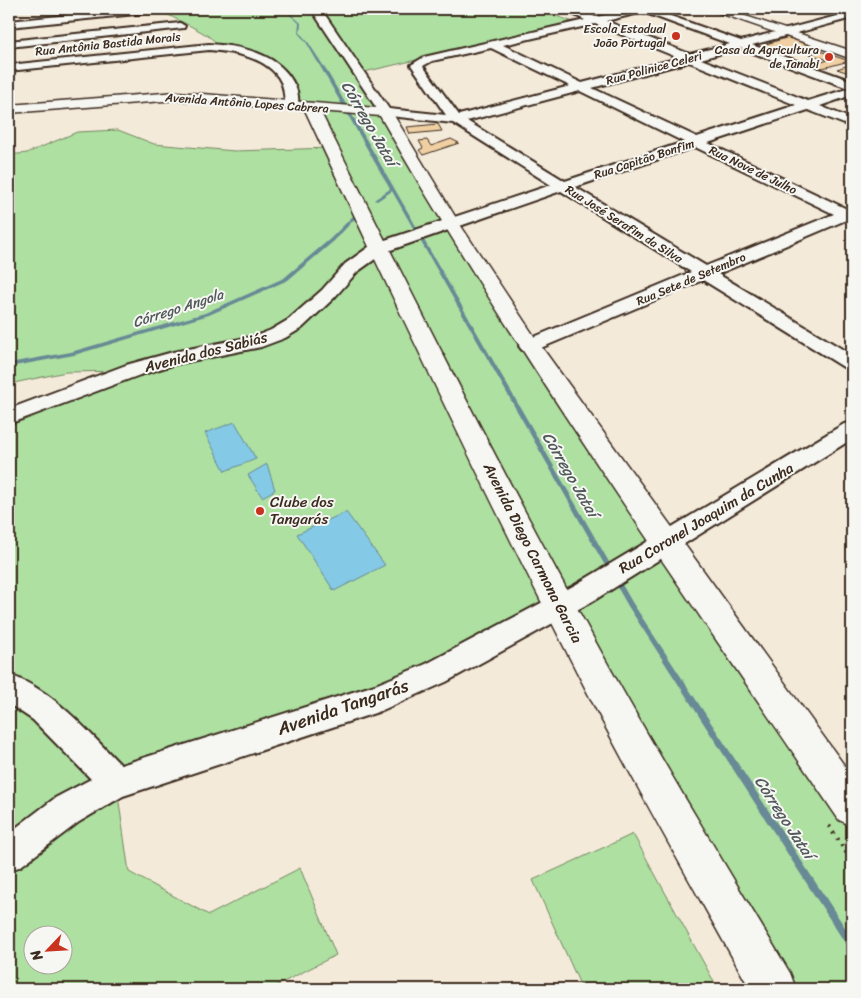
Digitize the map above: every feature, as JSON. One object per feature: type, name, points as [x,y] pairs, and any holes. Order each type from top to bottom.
[{"type":"main road","points":[[714,9],[852,56]]},
{"type":"main road","name":"Avenida Antônio Lopes Cabrera","points":[[9,108],[164,96],[381,112]]},
{"type":"main road","name":"Avenida Diego Carmona Garcia","points":[[308,107],[390,244],[571,599],[643,760],[774,989]]},
{"type":"main road","points":[[381,112],[530,346],[852,807]]},
{"type":"street","points":[[9,24],[155,9],[180,26],[198,33],[209,41],[209,47]]},
{"type":"street","points":[[316,9],[381,112]]},
{"type":"street","points":[[567,9],[852,123]]},
{"type":"street","points":[[492,44],[644,9],[852,84]]},
{"type":"street","name":"Rua Polinice Celeri","points":[[456,120],[852,15]]},
{"type":"street","points":[[9,44],[180,26]]},
{"type":"street","points":[[604,34],[621,30]]},
{"type":"street","name":"Rua José Serafim da Silva","points":[[492,44],[419,62],[418,67],[456,120],[703,274],[852,364]]},
{"type":"street","name":"Rua Nove de Julho","points":[[492,44],[850,214]]},
{"type":"street","name":"Rua Antônia Bastida Morais","points":[[9,68],[209,47],[238,50],[267,61],[308,107]]},
{"type":"street","name":"Rua Capitão Bonfim","points":[[390,244],[852,91]]},
{"type":"street","name":"Avenida Antônio Lopes Cabrera","points":[[381,112],[456,120]]},
{"type":"street","name":"Rua Sete de Setembro","points":[[530,346],[850,214]]},
{"type":"street","name":"Avenida dos Sabiás","points":[[9,417],[133,370],[173,358],[261,341],[278,334],[295,324],[328,294],[351,268],[390,244]]},
{"type":"street","name":"Rua Coronel Joaquim da Cunha","points":[[571,599],[636,562],[852,429]]},
{"type":"street","name":"Avenida Tangarás","points":[[9,854],[67,810],[116,782],[378,698],[436,673],[571,599]]},
{"type":"street","points":[[9,688],[44,710],[116,782]]},
{"type":"green space","points":[[159,9],[314,9],[357,73],[650,538],[743,679],[852,833],[852,989],[791,989],[688,806],[575,613],[321,116],[319,103],[299,101],[279,68],[217,46],[209,37]]},
{"type":"green space","points":[[320,9],[537,9],[576,23],[364,72]]},
{"type":"green space","name":"Clube dos Tangarás","points":[[118,130],[154,144],[235,151],[331,148],[559,606],[436,673],[116,782],[129,872],[209,915],[300,868],[336,955],[270,989],[9,989],[9,417],[131,371],[66,372],[9,384],[9,155],[27,153],[77,132]]},
{"type":"green space","points":[[633,834],[718,989],[582,989],[533,880]]},
{"type":"water","points":[[235,422],[256,459],[225,471],[205,433]]},
{"type":"water","points":[[267,464],[275,490],[262,497],[248,475]]},
{"type":"water","points":[[346,512],[385,565],[334,591],[297,534]]},
{"type":"building","points":[[789,37],[816,47],[786,55],[763,45]]},
{"type":"building","name":"Casa da Agricultura de Tanabi","points":[[820,51],[849,61],[823,68],[813,65],[828,60],[810,54]]},
{"type":"building","points":[[852,64],[852,74],[837,69]]},
{"type":"building","points":[[438,124],[442,131],[410,134],[407,127]]},
{"type":"building","points":[[451,139],[459,143],[423,155],[419,150],[423,148],[419,141],[427,140],[431,146]]},
{"type":"waterway","name":"Córrego Jataí","points":[[284,9],[300,23],[299,33],[307,42],[326,73],[630,604],[852,946]]},
{"type":"waterway","name":"Córrego Angola","points":[[376,200],[391,190]]},
{"type":"waterway","name":"Córrego Angola","points":[[9,365],[72,354],[207,314],[286,279],[332,240],[358,213]]},
{"type":"place","name":"Escola Estadual João Portugal","points":[[676,36]]},
{"type":"place","name":"Casa da Agricultura de Tanabi","points":[[829,57]]},
{"type":"place","name":"Clube dos Tangarás","points":[[260,511]]}]
